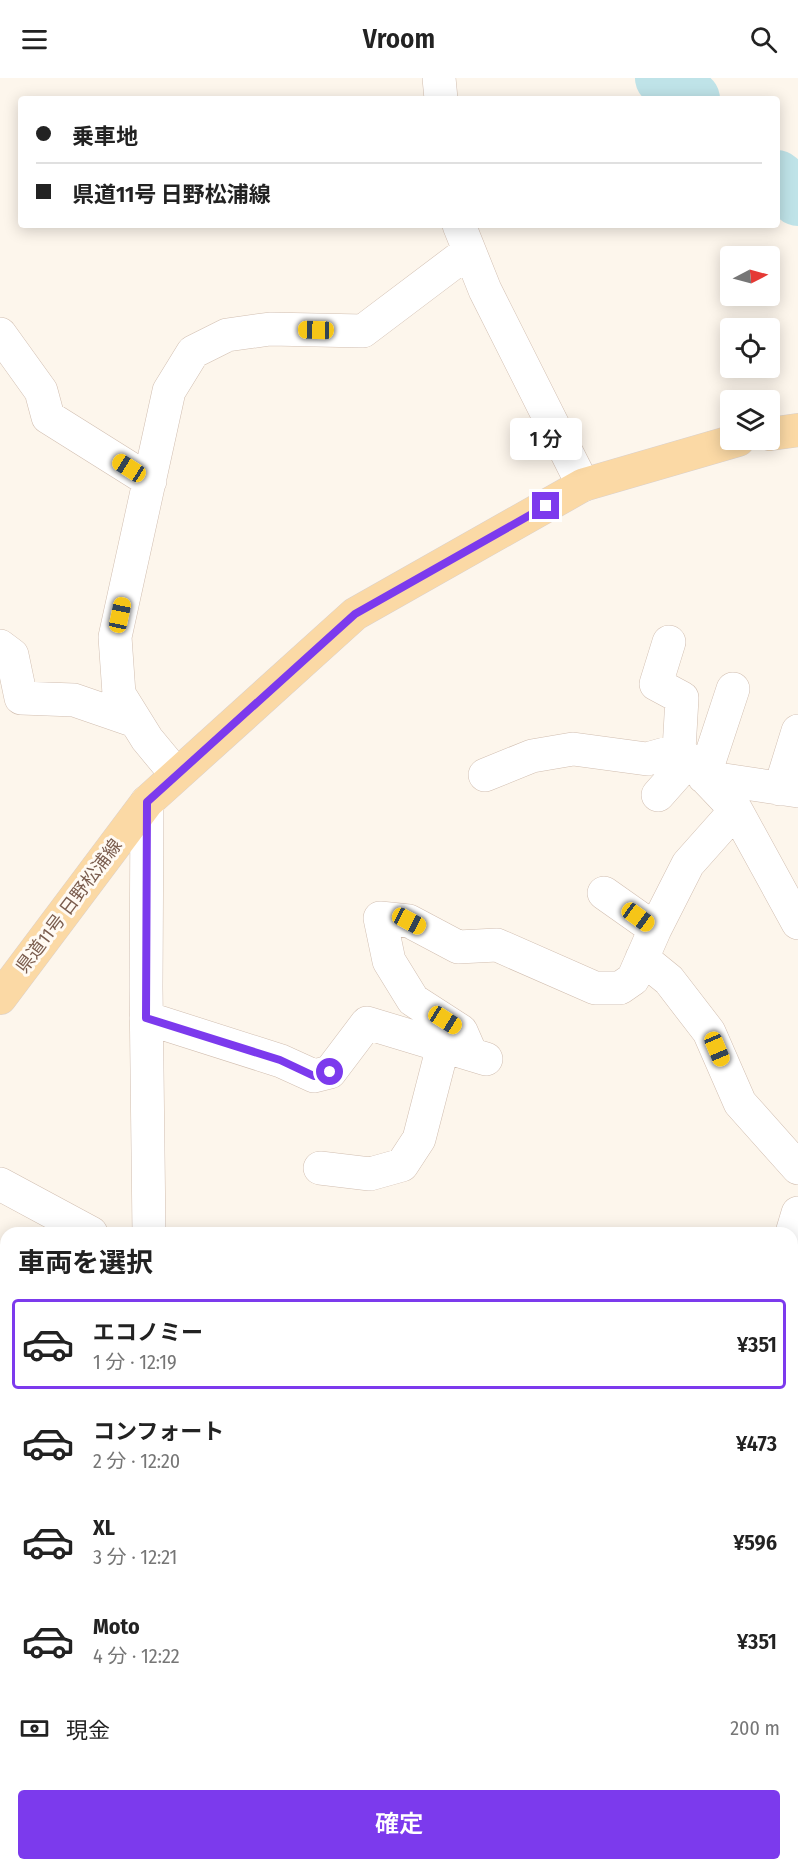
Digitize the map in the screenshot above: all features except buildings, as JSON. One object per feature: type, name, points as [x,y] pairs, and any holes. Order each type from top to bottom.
[{"type":"main road","points":[[780,433],[798,430]]},
{"type":"main road","name":"県道11号 日野松浦線","points":[[0,998],[147,802],[355,614],[583,485],[720,445]]},
{"type":"street","points":[[439,78],[441,96]]},
{"type":"street","points":[[176,774],[147,739],[119,694],[115,637],[169,392],[193,352],[227,335],[270,329],[363,332],[464,238],[485,290],[583,485]]},
{"type":"street","points":[[0,334],[41,392],[48,417],[150,481]]},
{"type":"street","points":[[669,642],[656,684],[682,698],[691,762],[736,810],[798,923]]},
{"type":"street","points":[[0,646],[12,655],[21,698],[74,700],[135,721]]},
{"type":"street","points":[[0,706],[16,675]]},
{"type":"street","points":[[658,795],[691,762],[733,689]]},
{"type":"street","points":[[485,775],[532,756],[573,749],[647,759],[691,762],[789,790],[798,731]]},
{"type":"street","points":[[147,802],[146,1018],[149,1227]]},
{"type":"street","points":[[320,1168],[370,1174],[402,1165],[467,1053],[461,1031],[413,1000],[389,962],[380,918],[409,921],[458,947],[496,945],[595,988],[620,988],[633,979],[688,864],[736,810]]},
{"type":"street","points":[[604,893],[648,944],[669,980],[709,1032],[740,1103],[798,1168]]},
{"type":"street","points":[[146,1018],[280,1060],[314,1076],[330,1072],[367,1023],[467,1053]]},
{"type":"street","points":[[0,1184],[80,1227]]},
{"type":"waterway","points":[[663,78],[688,96]]},
{"type":"waterway","points":[[780,181],[798,198]]},
{"type":"route","points":[[330,1072],[314,1076],[280,1060],[146,1018],[147,802],[355,614],[489,536],[546,506]]}]
